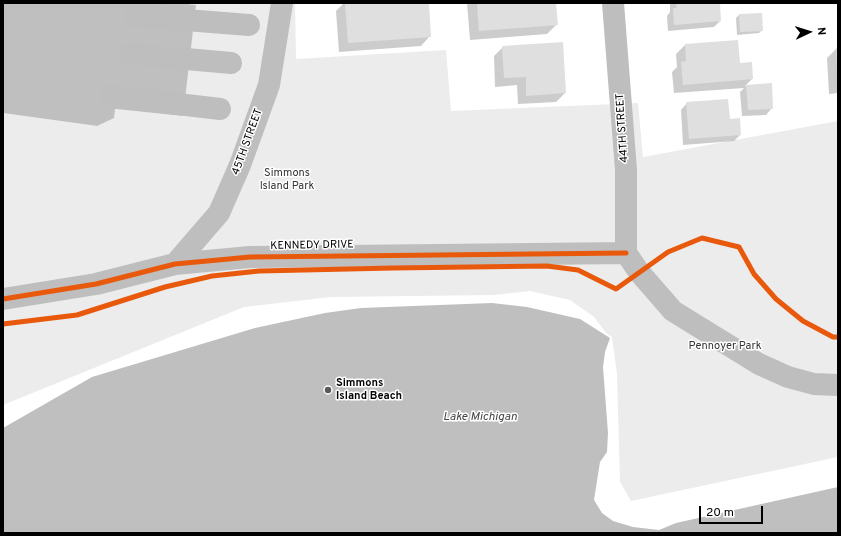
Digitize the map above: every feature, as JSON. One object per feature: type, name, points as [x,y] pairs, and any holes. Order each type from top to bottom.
[{"type":"street","name":"45TH STREET","points":[[175,264],[219,213],[240,165],[269,85],[282,3]]},
{"type":"street","name":"44TH STREET","points":[[613,3],[626,170],[626,253]]},
{"type":"street","points":[[135,16],[249,25]]},
{"type":"street","points":[[130,54],[231,63]]},
{"type":"street","points":[[111,96],[220,108]]},
{"type":"street","name":"KENNEDY DRIVE","points":[[3,299],[96,284],[175,264],[250,257],[626,253]]},
{"type":"street","points":[[626,253],[639,272],[673,311],[759,364],[788,377],[814,384],[838,385]]},
{"type":"green space","name":"Simmons Island Park","points":[[179,3],[295,3],[296,59],[446,50],[451,111],[638,103],[643,157],[838,121],[838,459],[630,503],[618,482],[610,338],[594,317],[570,300],[530,291],[494,295],[331,297],[244,307],[3,405],[3,113],[97,126],[114,109],[182,116],[196,5]]},
{"type":"water","points":[[3,3],[179,3],[196,5],[183,116],[115,109],[114,118],[97,126],[3,113]]},
{"type":"water","name":"Lake Michigan","points":[[492,303],[527,307],[580,319],[610,338],[618,482],[630,503],[838,459],[838,533],[3,533],[3,428],[92,377],[255,328],[325,313],[361,308]]},
{"type":"pier","points":[[606,333],[612,337],[617,374],[620,482],[631,501],[838,457],[838,487],[676,523],[659,530],[633,527],[613,521],[602,513],[594,500],[600,462],[607,452],[608,433],[603,367],[605,352],[610,338]]},
{"type":"building","points":[[345,3],[429,3],[431,37],[348,43]]},
{"type":"building","points":[[477,3],[556,3],[558,25],[479,31]]},
{"type":"building","points":[[676,3],[720,3],[721,21],[674,25],[673,8],[677,8]]},
{"type":"building","points":[[762,13],[763,31],[740,32],[739,14]]},
{"type":"building","points":[[738,40],[740,63],[752,62],[753,79],[683,85],[681,62],[686,61],[685,44]]},
{"type":"building","points":[[563,42],[566,93],[526,96],[526,77],[504,78],[502,46]]},
{"type":"building","points":[[836,48],[838,48],[838,65],[837,65]]},
{"type":"building","points":[[772,83],[773,109],[748,110],[746,85]]},
{"type":"building","points":[[728,99],[730,119],[740,118],[741,135],[689,139],[686,102]]},
{"type":"cycle path","points":[[3,324],[77,315],[165,287],[212,276],[259,271],[547,266],[578,270],[616,289],[668,252],[702,238],[739,247],[754,274],[776,299],[803,321],[833,337],[838,337]]},
{"type":"cycle path","points":[[3,299],[96,284],[175,264],[250,257],[626,253]]},
{"type":"place","name":"Simmons Island Beach","points":[[328,390]]},
{"type":"park label","name":"Pennoyer Park","points":[[725,347]]}]
